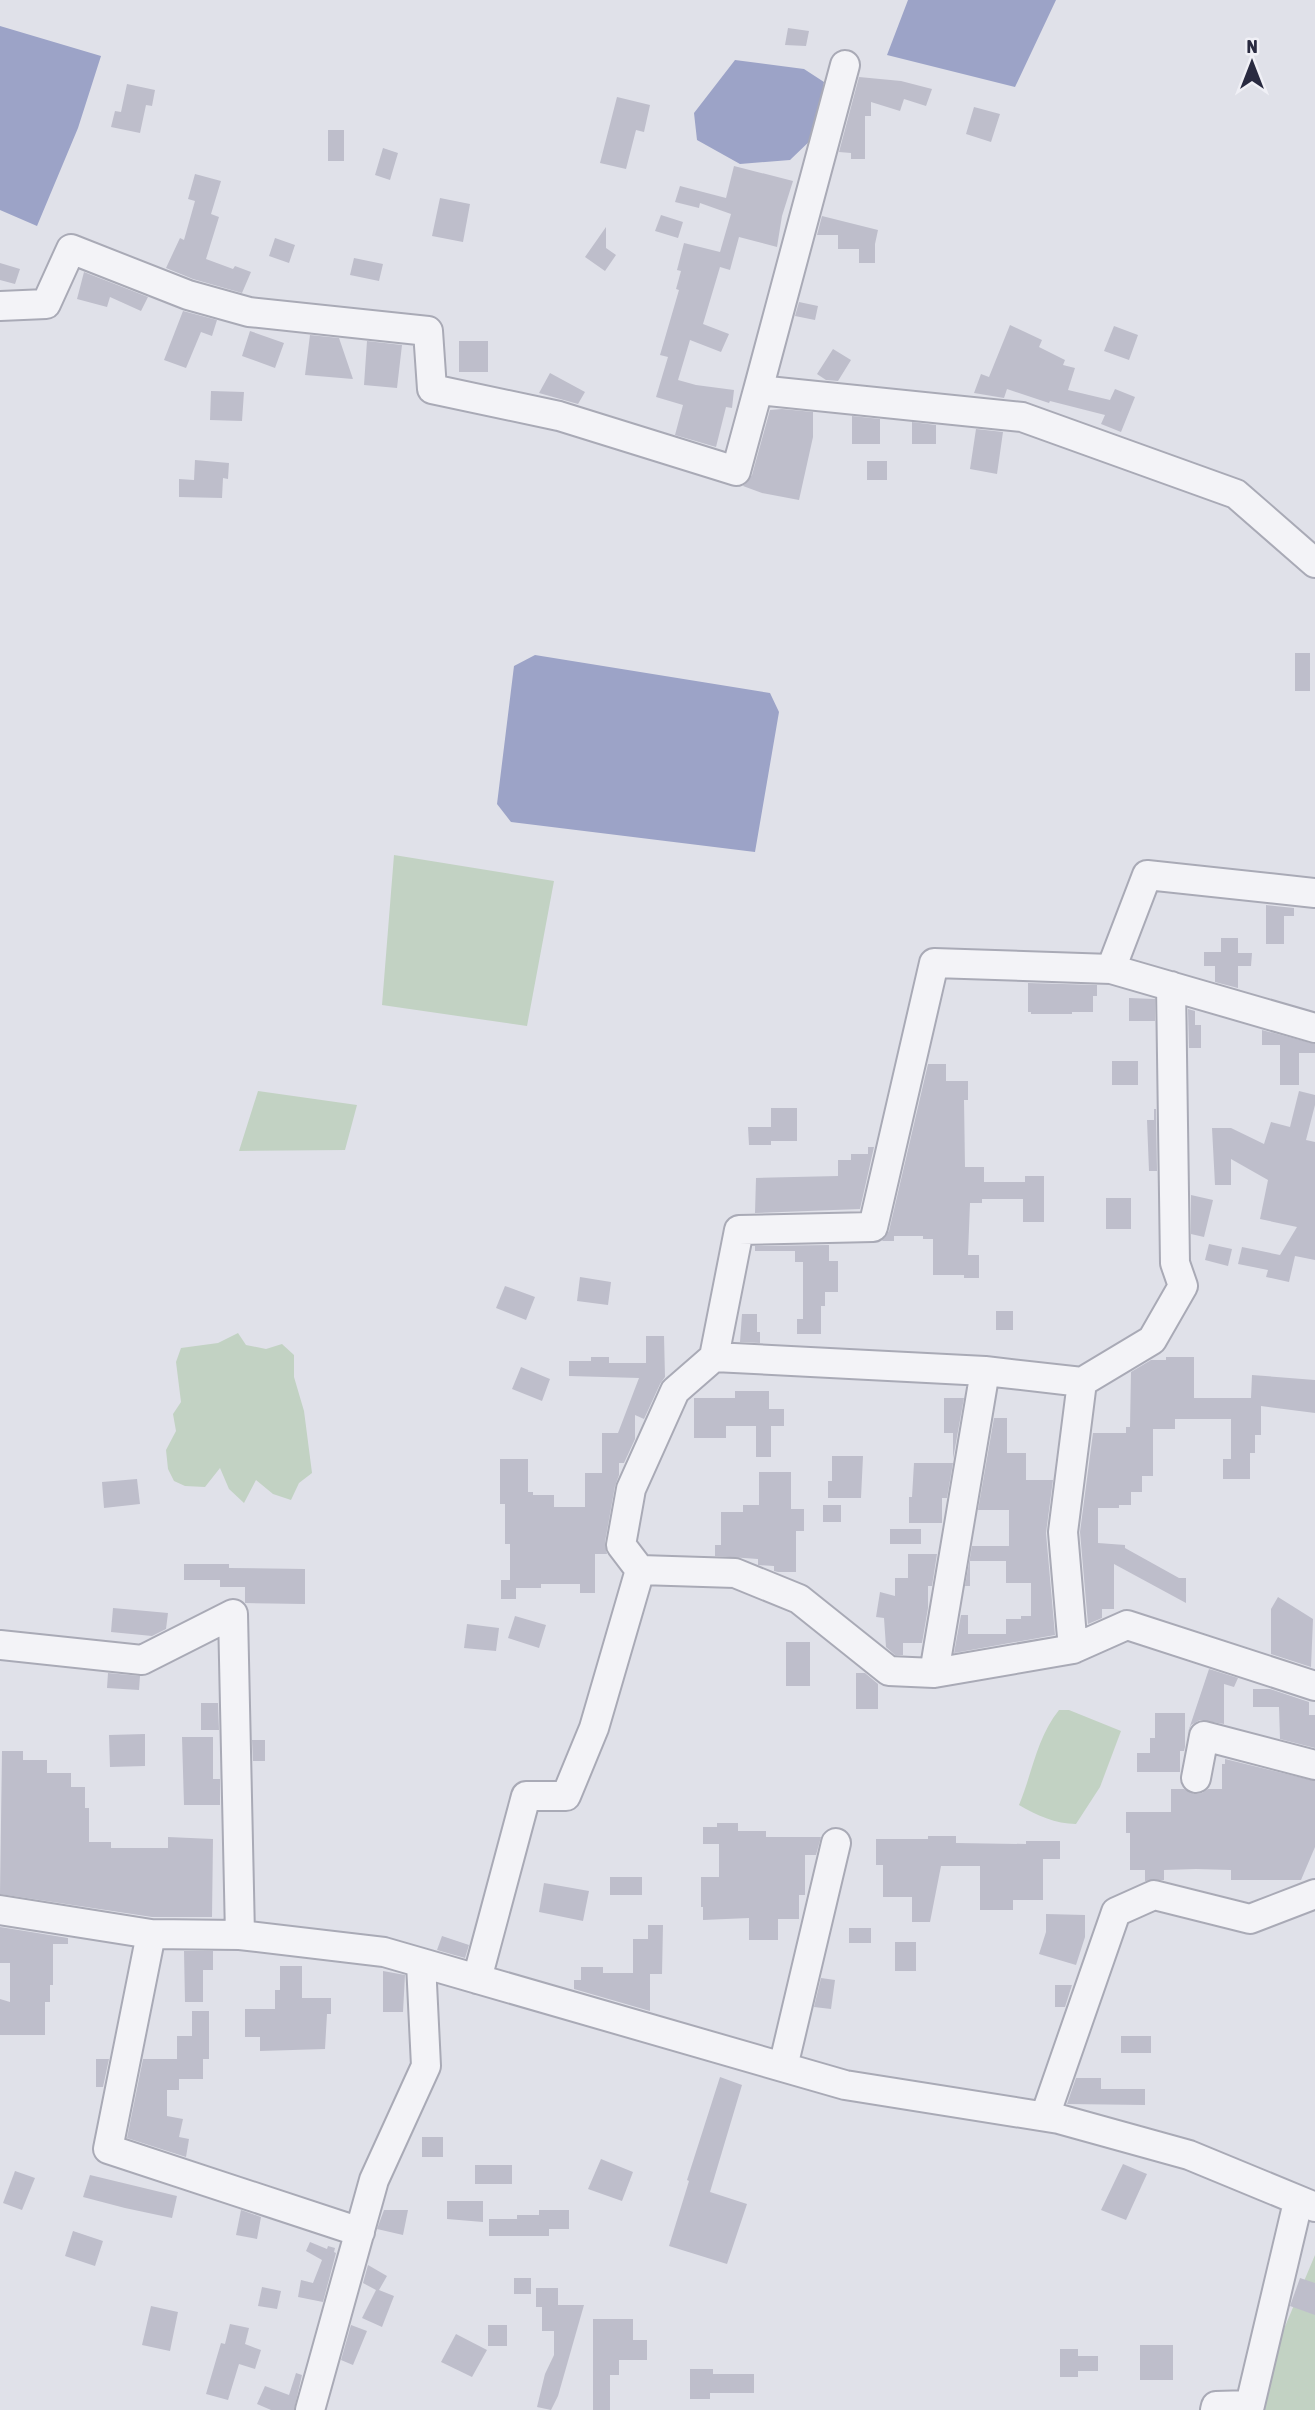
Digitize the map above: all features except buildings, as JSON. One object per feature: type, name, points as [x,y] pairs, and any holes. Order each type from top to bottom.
[{"type":"street","points":[[0,306],[46,304],[71,249],[188,295],[249,312],[428,331],[432,389],[559,416],[736,471],[845,65]]},
{"type":"street","points":[[758,390],[1022,417],[1236,494],[1315,563]]},
{"type":"street","points":[[1111,969],[1147,875],[1315,893]]},
{"type":"street","points":[[640,1570],[621,1545],[631,1489],[675,1391],[715,1357],[739,1230],[873,1227],[934,963],[1111,969],[1315,1028]]},
{"type":"street","points":[[715,1357],[985,1371],[1082,1382],[1152,1340],[1183,1286],[1175,1263],[1171,986]]},
{"type":"street","points":[[934,1673],[985,1371]]},
{"type":"street","points":[[1073,1650],[1063,1532],[1082,1382]]},
{"type":"street","points":[[640,1570],[735,1573],[799,1599],[889,1671],[934,1673],[1073,1650],[1127,1625],[1315,1686]]},
{"type":"street","points":[[477,1979],[526,1796],[566,1796],[594,1728],[640,1570]]},
{"type":"street","points":[[0,1645],[142,1660],[233,1614],[240,1935]]},
{"type":"street","points":[[1196,1778],[1204,1736],[1315,1765]]},
{"type":"street","points":[[783,2067],[836,1843]]},
{"type":"street","points":[[1045,2116],[1116,1912],[1154,1895],[1250,1919],[1315,1894]]},
{"type":"street","points":[[0,1910],[151,1934],[240,1935],[384,1952],[845,2085],[1045,2116],[1189,2155],[1307,2204],[1250,2405],[1216,2406],[1215,2410]]},
{"type":"street","points":[[151,1934],[108,2149],[360,2232]]},
{"type":"street","points":[[310,2410],[374,2180],[426,2066],[421,1963]]},
{"type":"green space","points":[[394,855],[554,881],[527,1026],[382,1005]]},
{"type":"green space","points":[[258,1091],[357,1105],[345,1150],[239,1151]]},
{"type":"green space","points":[[238,1333],[246,1345],[266,1349],[282,1344],[294,1355],[294,1377],[304,1411],[312,1473],[299,1483],[291,1500],[273,1494],[256,1480],[244,1503],[229,1489],[220,1468],[205,1487],[185,1486],[174,1481],[168,1469],[166,1450],[176,1431],[173,1414],[181,1402],[176,1362],[181,1348],[218,1343]]},
{"type":"green space","points":[[1059,1710],[1069,1710],[1121,1731],[1100,1787],[1076,1824],[1046,1818],[1019,1805],[1045,1732]]},
{"type":"green space","points":[[1315,2255],[1315,2410],[1250,2410]]},
{"type":"water","points":[[908,0],[1056,0],[1015,87],[887,55]]},
{"type":"water","points":[[0,26],[101,56],[78,128],[37,226],[0,210]]},
{"type":"water","points":[[735,60],[804,69],[824,82],[815,136],[790,160],[740,164],[697,140],[694,113]]},
{"type":"water","points":[[535,655],[770,693],[779,712],[755,852],[511,822],[497,804],[514,666]]}]
